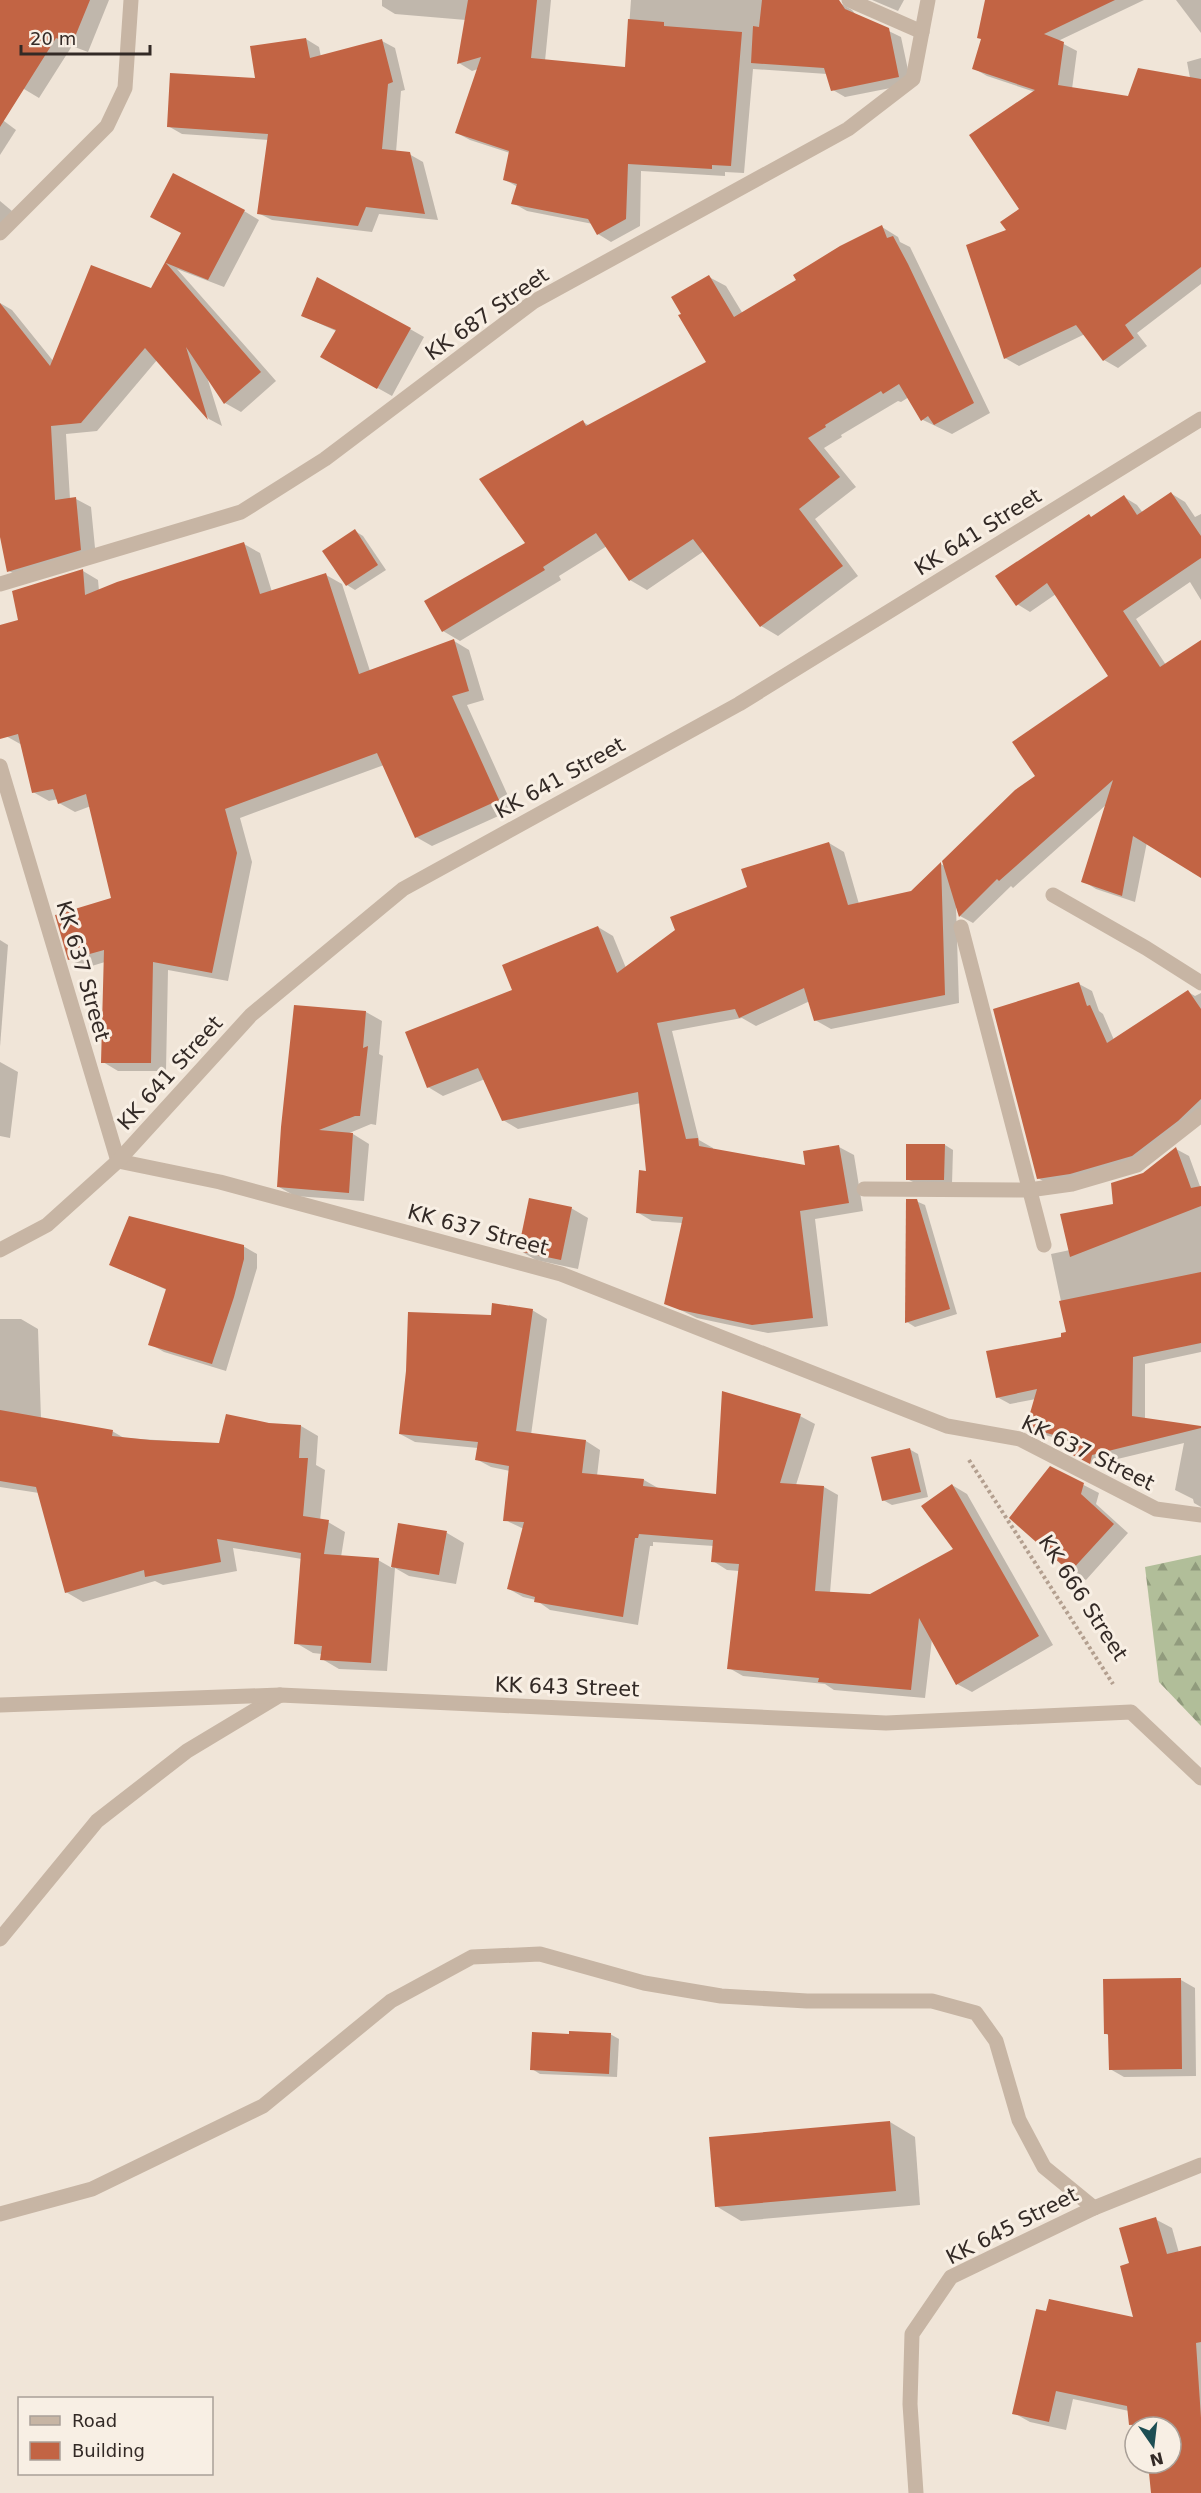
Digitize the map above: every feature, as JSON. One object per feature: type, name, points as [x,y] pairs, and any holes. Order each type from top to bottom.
[{"type":"street","points":[[0,233],[107,126],[124,88],[131,0]]},
{"type":"street","points":[[849,0],[922,32]]},
{"type":"street","name":"KK 687 Street","points":[[0,584],[241,512],[325,459],[533,303],[848,129],[914,79],[928,0]]},
{"type":"street","name":"KK 641 Street","points":[[0,1250],[47,1225],[118,1161],[251,1015],[403,889],[739,704],[1201,419]]},
{"type":"street","name":"KK 637 Street","points":[[2,775],[118,1161],[220,1182],[561,1274],[947,1426],[1020,1439],[1156,1509],[1201,1515]]},
{"type":"street","points":[[1053,895],[1146,948],[1201,983]]},
{"type":"street","points":[[962,927],[1044,1245]]},
{"type":"street","points":[[864,1189],[1029,1190],[1072,1184],[1137,1165],[1201,1115]]},
{"type":"street","points":[[0,1940],[97,1821],[187,1751],[280,1695]]},
{"type":"street","name":"KK 643 Street","points":[[0,1705],[280,1695],[886,1723],[1131,1712]]},
{"type":"street","points":[[1131,1712],[1201,1778]]},
{"type":"street","points":[[0,2214],[92,2189],[263,2106],[391,2001],[472,1957],[540,1954],[645,1983],[721,1996],[807,2001],[932,2001],[976,2013],[996,2041],[1019,2120],[1044,2167],[1094,2208]]},
{"type":"street","name":"KK 645 Street","points":[[916,2493],[910,2404],[912,2334],[951,2277],[1094,2208],[1201,2165]]},
{"type":"path","name":"KK 666 Street","points":[[947,1426],[1131,1712]]},
{"type":"green space","points":[[1201,1555],[1201,1726],[1159,1682],[1145,1567]]},
{"type":"building","points":[[0,0],[90,0],[72,44],[56,38],[0,127]]},
{"type":"building","points":[[468,0],[537,0],[531,58],[625,67],[628,19],[664,22],[664,26],[742,32],[731,166],[712,165],[712,169],[628,164],[626,219],[597,235],[588,219],[511,204],[517,184],[503,180],[509,151],[455,133],[481,57],[457,64]]},
{"type":"building","points":[[762,0],[839,0],[845,9],[889,28],[899,77],[831,91],[824,68],[751,63],[753,26],[759,27]]},
{"type":"building","points":[[985,0],[1115,0],[1044,34],[1064,42],[1058,85],[1128,96],[1138,68],[1201,79],[1201,267],[1125,325],[1134,338],[1103,361],[1076,325],[1004,359],[966,245],[1006,230],[1000,222],[1019,209],[969,135],[1035,90],[972,69],[981,39],[977,38]]},
{"type":"building","points":[[306,38],[310,58],[382,39],[393,82],[388,84],[382,149],[410,152],[425,214],[366,207],[358,226],[257,214],[268,134],[167,127],[170,73],[255,78],[250,46]]},
{"type":"building","points":[[173,173],[245,210],[208,280],[166,263],[261,372],[224,404],[186,347],[208,420],[145,348],[81,423],[51,426],[55,500],[76,497],[81,550],[7,572],[0,537],[0,303],[50,366],[91,265],[151,288],[181,233],[150,217]]},
{"type":"building","points":[[882,225],[887,238],[893,236],[908,264],[974,403],[934,425],[928,416],[921,421],[899,384],[883,394],[881,391],[808,438],[840,477],[799,509],[843,566],[760,627],[693,539],[629,581],[596,533],[543,567],[545,570],[442,632],[424,601],[525,543],[479,479],[583,420],[586,426],[706,362],[678,315],[681,314],[671,297],[709,275],[734,317],[796,280],[793,275],[840,246]]},
{"type":"building","points":[[317,277],[411,328],[377,389],[320,357],[336,330],[301,316]]},
{"type":"building","points":[[1171,492],[1201,536],[1201,558],[1123,611],[1160,667],[1201,640],[1201,878],[1133,836],[1122,896],[1081,882],[1113,780],[999,881],[997,879],[959,917],[942,861],[1015,790],[1035,776],[1012,742],[1108,676],[1047,583],[1016,606],[995,576],[1089,514],[1091,517],[1124,495],[1137,515]]},
{"type":"building","points":[[355,529],[378,565],[346,586],[322,551]]},
{"type":"building","points":[[244,542],[260,594],[326,573],[359,674],[454,639],[469,691],[452,696],[499,800],[415,838],[377,753],[225,809],[237,853],[212,973],[153,962],[151,1063],[101,1063],[104,950],[68,960],[55,915],[111,898],[86,794],[58,804],[53,789],[32,793],[18,734],[0,739],[0,625],[18,620],[12,591],[83,569],[85,595],[117,582]]},
{"type":"building","points":[[829,842],[848,905],[911,891],[941,862],[945,995],[814,1021],[804,988],[739,1018],[735,1009],[657,1023],[686,1139],[698,1138],[699,1146],[805,1165],[803,1151],[839,1145],[849,1203],[800,1211],[813,1318],[752,1325],[680,1310],[664,1304],[683,1217],[636,1213],[639,1170],[646,1171],[638,1092],[502,1121],[478,1068],[427,1088],[405,1032],[512,990],[502,965],[598,926],[617,973],[675,930],[670,917],[747,887],[741,869]]},
{"type":"building","points":[[1079,982],[1087,1006],[1090,1005],[1107,1043],[1188,990],[1201,1009],[1201,1099],[1178,1121],[1132,1156],[1070,1174],[1037,1179],[993,1009]]},
{"type":"building","points":[[294,1005],[366,1011],[363,1048],[368,1046],[360,1116],[319,1130],[353,1133],[349,1193],[277,1187]]},
{"type":"building","points":[[906,1144],[945,1144],[944,1180],[906,1180]]},
{"type":"building","points":[[1176,1147],[1191,1188],[1201,1186],[1201,1206],[1070,1257],[1060,1214],[1113,1204],[1111,1183],[1143,1173]]},
{"type":"building","points":[[529,1198],[572,1207],[561,1260],[518,1251]]},
{"type":"building","points":[[906,1199],[917,1199],[950,1309],[905,1323]]},
{"type":"building","points":[[129,1216],[244,1245],[244,1259],[234,1297],[212,1364],[148,1345],[166,1289],[109,1265]]},
{"type":"building","points":[[1201,1272],[1201,1343],[1133,1357],[1132,1416],[1201,1426],[1201,1428],[1092,1455],[1090,1464],[1063,1450],[1071,1440],[1026,1427],[1037,1389],[996,1398],[986,1351],[1061,1337],[1061,1333],[1066,1332],[1059,1301]]},
{"type":"building","points":[[492,1303],[533,1309],[516,1431],[586,1440],[582,1473],[644,1479],[643,1486],[716,1494],[722,1391],[801,1414],[780,1483],[824,1486],[815,1591],[870,1594],[953,1549],[921,1506],[952,1484],[1039,1636],[956,1685],[919,1618],[911,1690],[818,1682],[819,1678],[727,1669],[739,1564],[711,1562],[713,1540],[639,1534],[638,1538],[635,1538],[623,1617],[534,1602],[535,1597],[507,1589],[524,1522],[503,1521],[509,1466],[475,1460],[478,1442],[399,1434],[406,1371],[408,1312],[491,1315]]},
{"type":"building","points":[[0,1410],[113,1430],[112,1436],[150,1440],[219,1443],[226,1414],[269,1423],[301,1425],[299,1458],[308,1458],[303,1516],[329,1520],[324,1554],[379,1558],[371,1663],[320,1660],[322,1646],[294,1644],[301,1553],[217,1539],[221,1562],[145,1577],[144,1570],[65,1593],[36,1487],[0,1481]]},
{"type":"building","points":[[910,1448],[921,1492],[882,1501],[871,1457]]},
{"type":"building","points":[[1050,1466],[1084,1483],[1081,1494],[1114,1524],[1070,1572],[1009,1518]]},
{"type":"building","points":[[398,1523],[447,1531],[439,1575],[391,1567]]},
{"type":"building","points":[[1181,1978],[1182,2069],[1109,2070],[1108,2034],[1104,2034],[1103,1979]]},
{"type":"building","points":[[569,2031],[611,2033],[609,2074],[530,2070],[532,2032],[569,2034]]},
{"type":"building","points":[[890,2121],[896,2191],[715,2207],[709,2137]]},
{"type":"building","points":[[1156,2217],[1167,2254],[1201,2246],[1201,2342],[1196,2343],[1201,2418],[1201,2493],[1151,2493],[1149,2475],[1183,2475],[1183,2415],[1128,2415],[1127,2406],[1056,2391],[1049,2422],[1012,2414],[1036,2309],[1046,2311],[1049,2299],[1133,2317],[1120,2266],[1129,2263],[1119,2228]]}]
